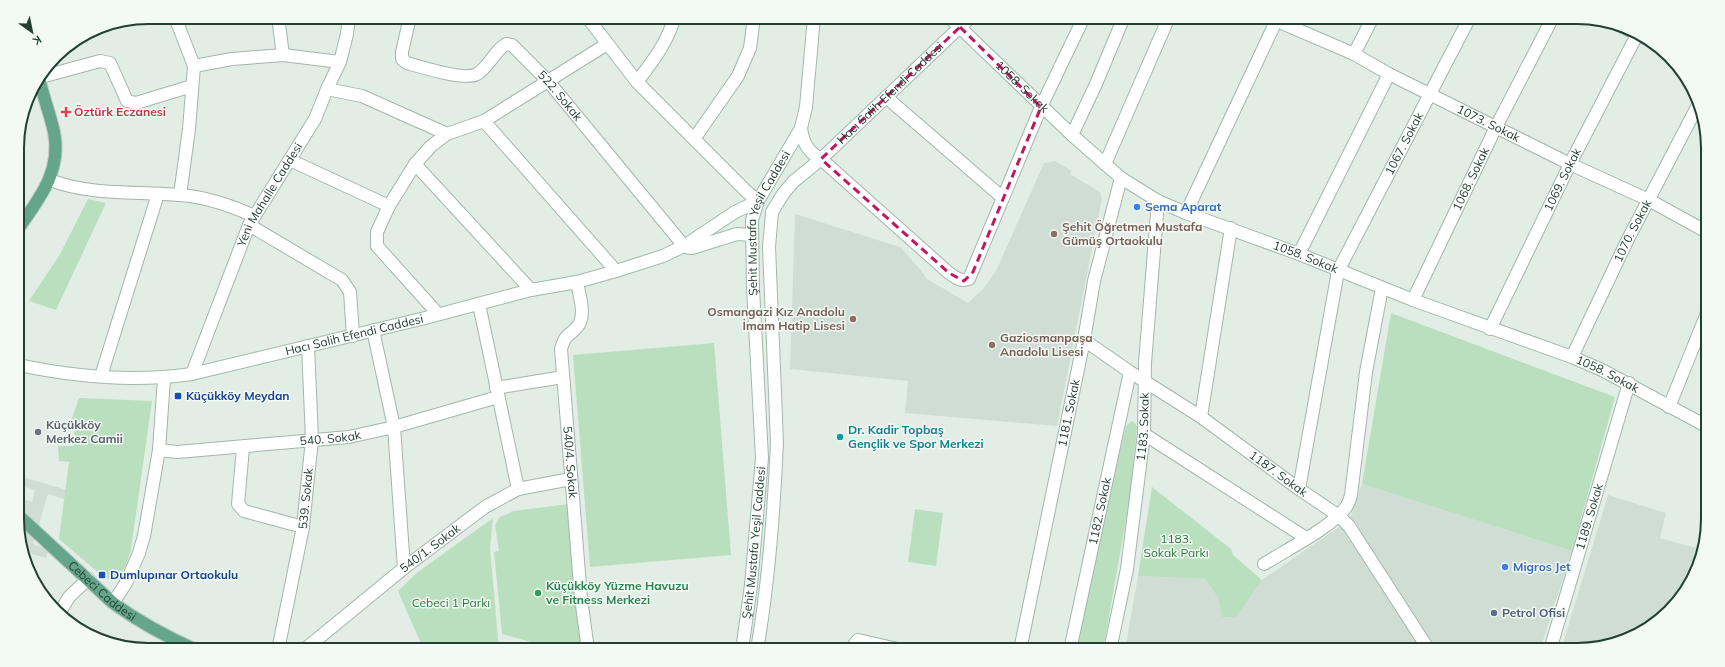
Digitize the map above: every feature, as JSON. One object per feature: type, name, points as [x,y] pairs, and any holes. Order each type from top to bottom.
[{"type":"main road","points":[[24,220],[50,180],[56,147],[54,131],[44,101],[41,85]]},
{"type":"main road","name":"Cebeci Caddesi","points":[[24,521],[113,603],[130,616],[182,643]]},
{"type":"street","points":[[178,24],[194,66],[189,129],[180,195]]},
{"type":"street","points":[[279,24],[283,55]]},
{"type":"street","name":"Yeni Mahalle Caddesi","points":[[192,374],[251,220],[316,119],[327,89],[340,62],[348,24]]},
{"type":"street","name":"522. Sokak","points":[[408,24],[402,52],[402,59],[408,63],[467,76],[476,75],[502,47],[506,44],[512,44],[548,81],[684,246]]},
{"type":"street","points":[[592,24],[638,82],[747,192],[758,201],[735,212],[684,246]]},
{"type":"street","points":[[638,82],[653,61],[671,30],[672,24]]},
{"type":"street","points":[[694,139],[738,76],[750,48],[753,24]]},
{"type":"street","name":"Şehit Mustafa Yeşil Caddesi","points":[[743,643],[751,585],[762,458],[753,288],[752,220],[758,201],[801,128],[806,106],[813,24]]},
{"type":"street","name":"1058. Sokak","points":[[957,24],[1041,107],[1072,135],[1121,178],[1158,201],[1186,213],[1300,254],[1338,271],[1413,300],[1490,329],[1572,357],[1629,383],[1701,423]]},
{"type":"street","name":"Hacı Salih Efendi Caddesi","points":[[821,159],[963,24]]},
{"type":"street","points":[[801,128],[802,138],[807,148],[949,273],[964,281],[969,279],[973,272],[1041,107],[1081,24]]},
{"type":"street","points":[[1072,135],[1096,84],[1121,24]]},
{"type":"street","points":[[1105,164],[1166,24]]},
{"type":"street","points":[[1186,213],[1271,24]]},
{"type":"street","name":"1073. Sokak","points":[[1287,24],[1354,54],[1389,74],[1570,164],[1649,200],[1701,229]]},
{"type":"street","points":[[1354,54],[1369,24]]},
{"type":"street","name":"1067. Sokak","points":[[1299,490],[1338,271],[1466,24]]},
{"type":"street","name":"1068. Sokak","points":[[1413,300],[1496,127],[1549,24]]},
{"type":"street","name":"1069. Sokak","points":[[1490,329],[1570,164],[1635,39]]},
{"type":"street","points":[[438,314],[377,246],[377,232],[389,206],[416,164],[431,146],[447,134],[484,120],[607,44]]},
{"type":"street","points":[[194,66],[232,59],[283,55],[340,62]]},
{"type":"street","points":[[47,76],[100,61],[110,62],[127,101],[136,103],[192,86]]},
{"type":"street","points":[[1300,254],[1389,74]]},
{"type":"street","points":[[327,89],[362,96],[447,134]]},
{"type":"street","points":[[886,97],[1003,198]]},
{"type":"street","name":"1070. Sokak","points":[[1572,357],[1627,241],[1695,110]]},
{"type":"street","points":[[484,120],[616,271]]},
{"type":"street","name":"Şehit Mustafa Yeşil Caddesi","points":[[758,643],[767,590],[777,442],[769,247],[772,212],[783,194],[803,173],[821,159]]},
{"type":"street","points":[[290,160],[389,206]]},
{"type":"street","points":[[416,164],[531,290]]},
{"type":"street","name":"1181. Sokak","points":[[1021,643],[1084,340],[1094,281],[1121,178]]},
{"type":"street","points":[[50,180],[62,185],[96,191],[180,195],[214,201],[237,208],[251,220],[342,280],[350,292],[353,336]]},
{"type":"street","points":[[101,376],[158,194]]},
{"type":"street","name":"1183. Sokak","points":[[1111,643],[1127,569],[1144,434],[1146,381],[1145,363],[1150,281],[1158,201]]},
{"type":"street","points":[[1201,417],[1231,228]]},
{"type":"street","points":[[684,246],[692,248],[737,234],[752,235]]},
{"type":"street","name":"Hacı Salih Efendi Caddesi","points":[[24,366],[41,370],[101,376],[164,378],[192,374],[353,336],[531,290],[577,282],[663,256],[684,246]]},
{"type":"street","name":"540/4. Sokak","points":[[577,282],[582,314],[578,327],[564,338],[561,349],[581,598],[587,643]]},
{"type":"street","points":[[1264,564],[1339,516],[1348,505],[1351,495],[1366,372],[1382,288]]},
{"type":"street","points":[[479,304],[518,489]]},
{"type":"street","points":[[1669,406],[1701,328]]},
{"type":"street","points":[[373,330],[394,427],[404,568]]},
{"type":"street","name":"1187. Sokak","points":[[1084,340],[1130,372],[1201,417],[1299,490],[1339,516],[1349,526],[1424,643]]},
{"type":"street","name":"539. Sokak","points":[[279,643],[303,527],[312,440],[308,346]]},
{"type":"street","name":"1182. Sokak","points":[[1072,643],[1130,372]]},
{"type":"street","name":"540. Sokak","points":[[159,450],[177,452],[243,448],[349,437],[394,427],[497,393],[563,377]]},
{"type":"street","points":[[113,603],[126,583],[139,553],[144,536],[159,450],[164,378]]},
{"type":"street","name":"1189. Sokak","points":[[1552,643],[1629,383]]},
{"type":"street","points":[[1144,434],[1306,538]]},
{"type":"street","points":[[243,448],[238,504],[244,511],[303,527]]},
{"type":"street","name":"540/1. Sokak","points":[[313,643],[404,568],[485,506],[518,489],[571,478]]},
{"type":"street","points":[[62,608],[69,597],[88,579]]},
{"type":"street","points":[[856,643],[858,640],[871,643]]},
{"type":"highlighted area","points":[[960,27],[1041,107],[973,272],[964,281],[949,273],[821,159]]},
{"type":"shaded area","points":[[1055,161],[1072,171],[1070,174],[1100,192],[1102,198],[1057,426],[905,413],[908,381],[790,369],[795,214],[900,247],[927,279],[968,303],[983,289],[996,271],[1044,163]]},
{"type":"shaded area","points":[[24,477],[67,490],[64,499],[48,494],[33,544],[49,549],[46,558],[29,553],[26,543],[24,527],[24,500],[32,502],[35,490],[24,487]]},
{"type":"shaded area","points":[[1362,484],[1572,551],[1542,643],[1126,643],[1138,576],[1205,579],[1218,598],[1222,616],[1236,617],[1262,580],[1349,520]]},
{"type":"shaded area","points":[[1608,495],[1666,513],[1660,538],[1697,548],[1688,574],[1675,595],[1665,607],[1653,617],[1625,634],[1601,641],[1563,643]]},
{"type":"green space","points":[[88,199],[106,203],[56,310],[29,301],[59,256]]},
{"type":"green space","points":[[1391,313],[1615,397],[1572,551],[1362,484]]},
{"type":"green space","points":[[714,343],[731,555],[590,567],[573,355]]},
{"type":"green space","points":[[79,398],[152,401],[131,549],[126,565],[120,575],[106,579],[59,539],[69,462],[59,461],[58,446],[73,446],[75,429],[69,427]]},
{"type":"green space","points":[[1132,421],[1136,424],[1137,428],[1130,497],[1104,643],[1075,643],[1126,426]]},
{"type":"green space","name":"1183. Sokak Parkı","points":[[1152,487],[1231,549],[1233,555],[1262,580],[1236,617],[1222,617],[1218,598],[1205,579],[1138,576]]},
{"type":"green space","name":"Küçükköy Yüzme Havuzu ve Fitness Merkezi","points":[[569,504],[583,643],[535,643],[502,634],[494,552],[499,551],[495,525],[500,517],[514,511]]},
{"type":"green space","points":[[915,509],[943,513],[936,566],[908,562]]},
{"type":"green space","name":"Cebeci 1 Parkı","points":[[493,518],[490,548],[498,643],[421,643],[398,591],[418,572]]},
{"type":"place","name":"Öztürk Eczanesi","points":[[66,112]]},
{"type":"place","name":"Sema Aparat","points":[[1137,207]]},
{"type":"place","name":"Şehit Öğretmen Mustafa Gümüş Ortaokulu","points":[[1054,234]]},
{"type":"place","name":"Osmangazi Kız Anadolu İmam Hatip Lisesi","points":[[853,319]]},
{"type":"place","name":"Gaziosmanpaşa Anadolu Lisesi","points":[[992,345]]},
{"type":"place","name":"Küçükköy Meydan","points":[[178,396]]},
{"type":"place","name":"Küçükköy Merkez Camii","points":[[38,432]]},
{"type":"place","name":"Dr. Kadir Topbaş Gençlik ve Spor Merkezi","points":[[840,437]]},
{"type":"place","name":"Migros Jet","points":[[1505,567]]},
{"type":"place","name":"Dumlupınar Ortaokulu","points":[[102,575]]},
{"type":"place","name":"Küçükköy Yüzme Havuzu ve Fitness Merkezi","points":[[538,593]]},
{"type":"place","name":"Petrol Ofisi","points":[[1494,613]]}]
